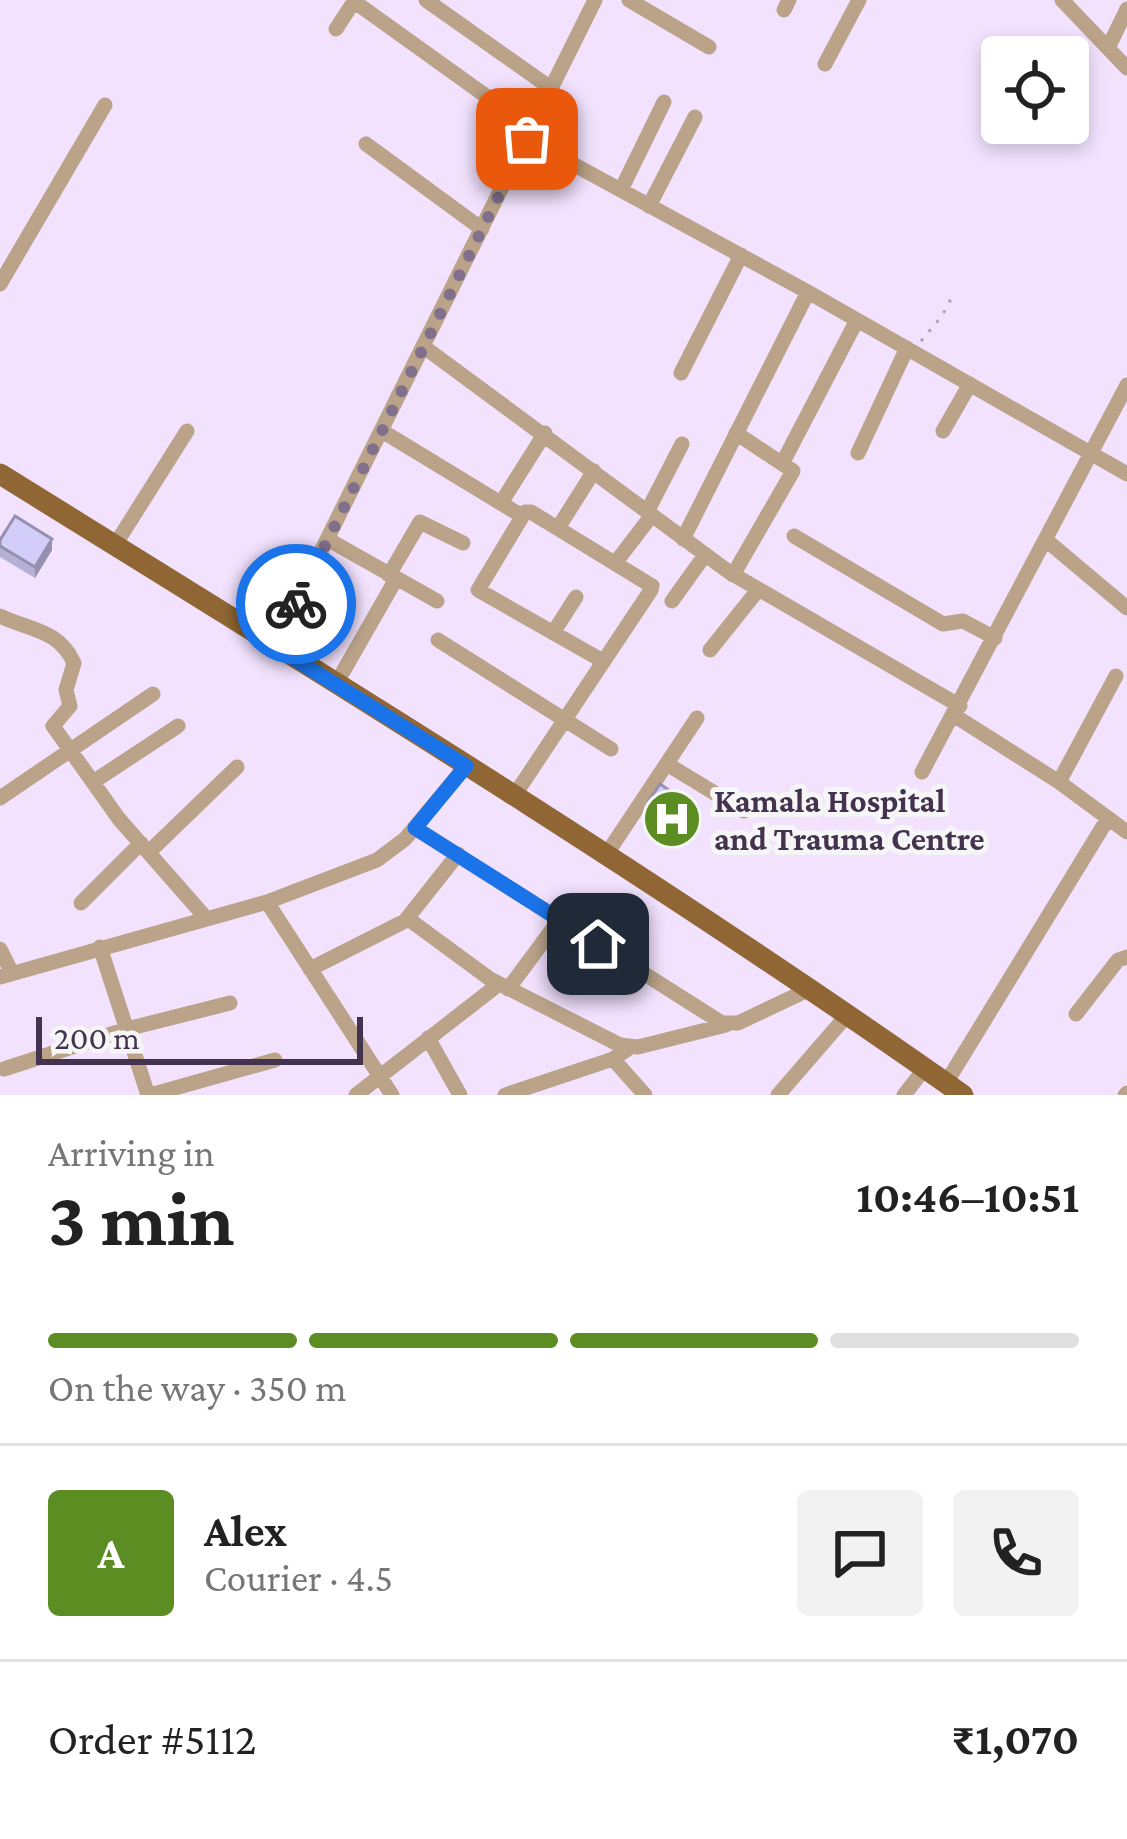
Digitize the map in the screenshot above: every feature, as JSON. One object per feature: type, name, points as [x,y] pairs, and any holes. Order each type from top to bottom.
[{"type":"main road","points":[[0,474],[606,855],[955,1089]]},
{"type":"street","points":[[427,0],[552,89]]},
{"type":"street","points":[[274,646],[595,0]]},
{"type":"street","points":[[629,0],[709,47]]},
{"type":"street","points":[[825,64],[859,0]]},
{"type":"street","points":[[1068,2],[1127,68]]},
{"type":"street","points":[[336,29],[351,6],[359,5],[529,134],[1127,473]]},
{"type":"street","points":[[1108,48],[1127,9]]},
{"type":"street","points":[[621,190],[664,102]]},
{"type":"street","points":[[0,284],[105,105]]},
{"type":"street","points":[[650,206],[694,117]]},
{"type":"street","points":[[366,144],[482,229]]},
{"type":"street","points":[[681,374],[741,255]]},
{"type":"street","points":[[683,539],[808,292]]},
{"type":"street","points":[[783,462],[857,320]]},
{"type":"street","points":[[424,347],[733,575],[957,711],[1127,832]]},
{"type":"street","points":[[857,453],[909,350]]},
{"type":"street","points":[[944,431],[970,384]]},
{"type":"street","points":[[922,772],[1127,385]]},
{"type":"street","points":[[115,545],[187,431]]},
{"type":"street","points":[[382,431],[522,516]]},
{"type":"street","points":[[501,503],[544,433]]},
{"type":"street","points":[[733,575],[793,475],[783,462],[736,433]]},
{"type":"street","points":[[616,562],[650,514],[682,444]]},
{"type":"street","points":[[558,528],[594,471]]},
{"type":"street","points":[[514,796],[603,661],[652,586],[531,512],[522,516],[478,590],[603,661]]},
{"type":"street","points":[[336,684],[421,522],[463,543]]},
{"type":"street","points":[[794,536],[943,624],[960,620],[995,638]]},
{"type":"street","points":[[329,540],[437,601]]},
{"type":"street","points":[[1046,540],[1127,608]]},
{"type":"street","points":[[672,601],[705,555]]},
{"type":"street","points":[[710,650],[758,590]]},
{"type":"street","points":[[553,632],[576,597]]},
{"type":"street","points":[[0,616],[33,632],[55,635],[74,660],[66,693],[69,710],[53,726],[144,848],[206,918]]},
{"type":"street","points":[[438,640],[610,749]]},
{"type":"street","points":[[1059,782],[1116,676]]},
{"type":"street","points":[[0,798],[153,694]]},
{"type":"street","points":[[606,855],[697,718]]},
{"type":"street","points":[[93,782],[178,727]]},
{"type":"street","points":[[667,764],[744,811]]},
{"type":"street","points":[[0,949],[6,975],[267,902],[377,860],[415,828],[466,766]]},
{"type":"street","points":[[81,904],[237,767]]},
{"type":"street","points":[[955,1089],[1107,820]]},
{"type":"street","points":[[415,828],[729,1024]]},
{"type":"street","points":[[310,969],[407,918],[458,854]]},
{"type":"street","points":[[267,902],[392,1095]]},
{"type":"street","points":[[407,918],[503,987],[629,1048]]},
{"type":"street","points":[[356,1095],[503,987],[560,920]]},
{"type":"street","points":[[100,947],[149,1095],[275,1060]]},
{"type":"street","points":[[1076,1015],[1118,960],[1127,957]]},
{"type":"street","points":[[505,1095],[613,1059],[629,1048],[729,1024],[810,989]]},
{"type":"street","points":[[4,1069],[127,1029],[230,1003]]},
{"type":"street","points":[[778,1095],[848,1014]]},
{"type":"street","points":[[428,1038],[460,1095]]},
{"type":"street","points":[[613,1059],[644,1095]]},
{"type":"street","points":[[904,1095],[925,1068]]},
{"type":"path","points":[[909,350],[942,316],[954,293]]},
{"type":"building","points":[[15,516],[52,539],[35,567],[0,546]]},
{"type":"building","points":[[660,784],[690,805],[678,823],[648,802]]},
{"type":"way so far","points":[[296,604],[527,139]]},
{"type":"place","name":"Kamala Hospital and Trauma Centre","points":[[672,819]]},
{"type":"route","points":[[296,604],[274,646],[466,766],[415,828],[598,944]]}]
